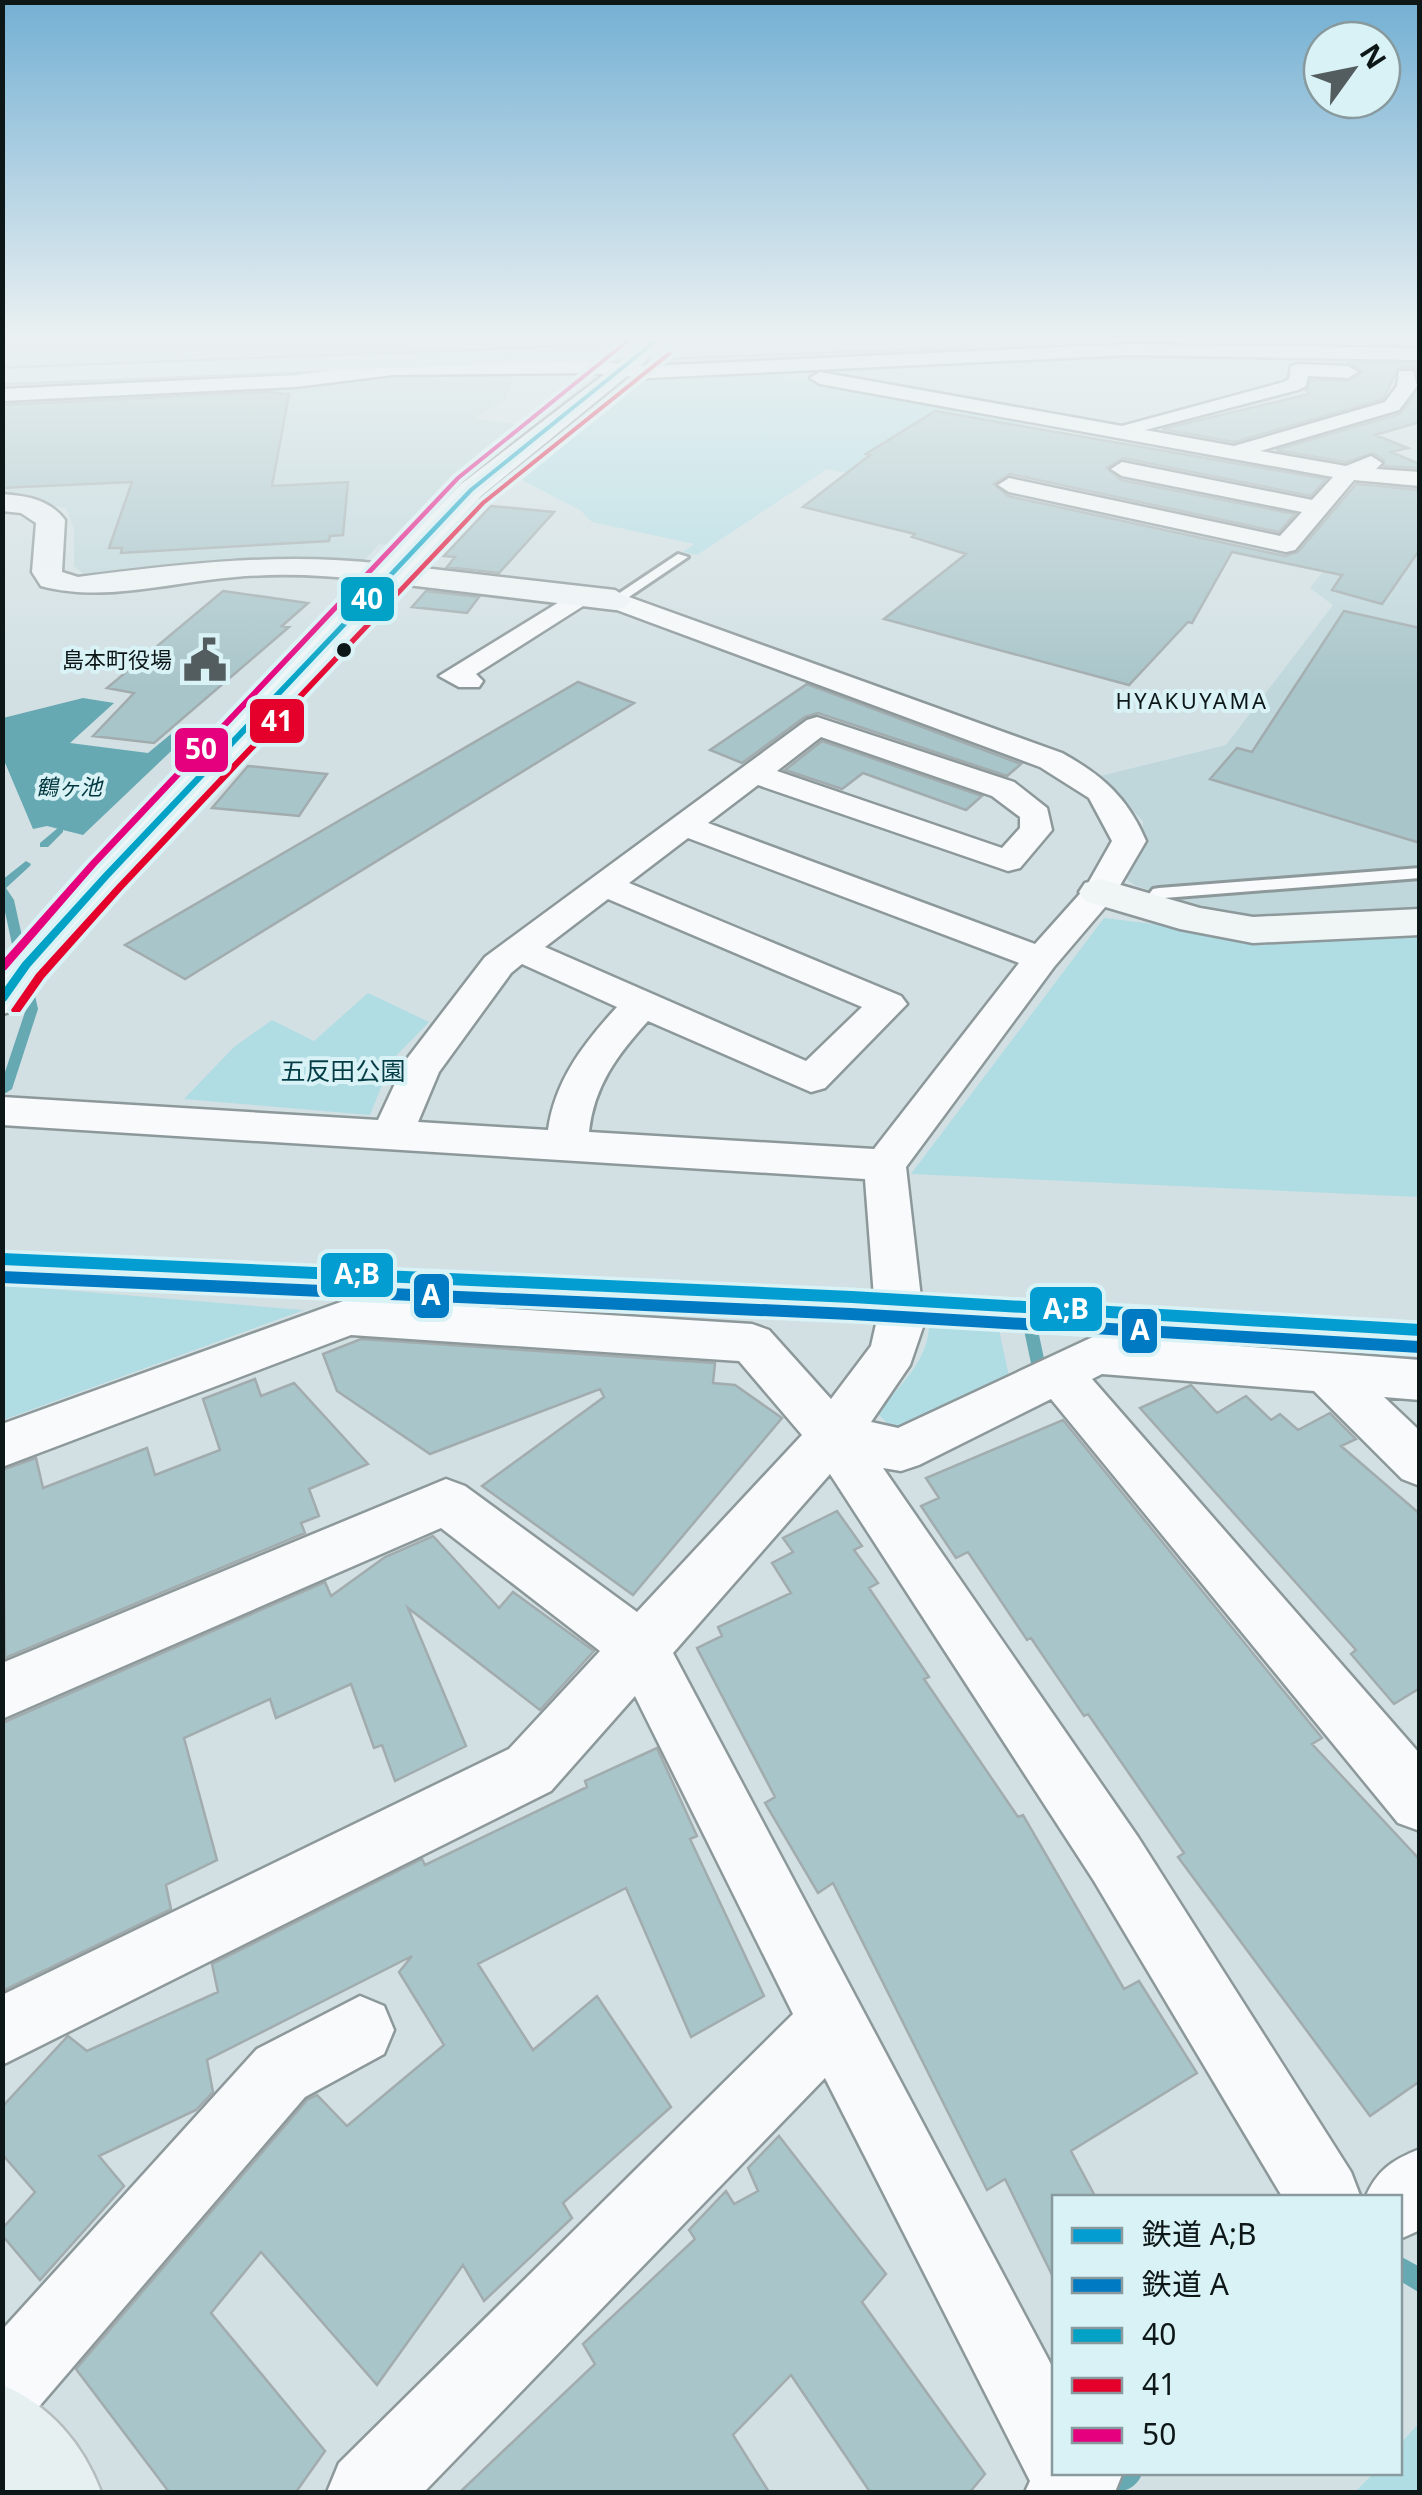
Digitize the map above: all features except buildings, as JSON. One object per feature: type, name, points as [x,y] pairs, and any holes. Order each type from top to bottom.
[{"type":"main road","points":[[2,2434],[51,2492]]},
{"type":"street","points":[[2,1000],[26,965],[106,876],[389,574],[471,490],[514,455]]},
{"type":"street","points":[[1045,455],[1006,488],[1088,501],[1286,544],[1348,474],[1399,455]]},
{"type":"street","points":[[1088,501],[1138,455]]},
{"type":"street","points":[[1249,455],[1348,474],[1420,479]]},
{"type":"street","points":[[1122,469],[1318,508]]},
{"type":"street","points":[[2,502],[46,513],[51,520],[47,572],[52,579],[77,586],[262,566],[389,574],[616,600],[1051,760],[1088,780],[1118,807],[1129,841],[1100,892],[1042,959],[885,1165],[900,1324],[893,1352],[833,1436],[530,1770],[2,2031]]},
{"type":"street","points":[[452,676],[582,596]]},
{"type":"street","points":[[392,1134],[420,1069],[498,964],[817,726],[1022,798],[1036,815],[1036,830],[1008,861],[753,774]]},
{"type":"street","points":[[684,825],[1042,959]]},
{"type":"street","points":[[518,949],[811,1079],[888,1004],[604,885]]},
{"type":"street","points":[[1100,892],[1252,930],[1420,922]]},
{"type":"street","points":[[567,1145],[570,1110],[579,1082],[600,1047],[642,1004]]},
{"type":"street","points":[[2,1112],[885,1165]]},
{"type":"street","points":[[2,1446],[349,1317],[752,1343],[833,1436],[1116,1859],[1323,2195]]},
{"type":"street","points":[[833,1436],[901,1450],[1097,1354],[1420,1380]]},
{"type":"street","points":[[1058,1374],[1420,1800]]},
{"type":"street","points":[[1328,1374],[1420,1464]]},
{"type":"street","points":[[2,1690],[446,1502],[640,1648],[1052,2443]]},
{"type":"street","points":[[368,2492],[832,2022]]},
{"type":"street","points":[[2,2389],[281,2073],[360,2030]]},
{"type":"lane","points":[[616,600],[682,558]]},
{"type":"lane","points":[[1148,906],[1159,893],[1420,873]]},
{"type":"shaded area","points":[[3,455],[486,455],[388,545],[379,544],[361,564],[85,575],[74,566],[74,529],[66,508],[3,497]]},
{"type":"shaded area","points":[[1395,481],[1419,483],[1419,914],[1259,923],[1136,886],[1126,879],[1143,850],[1143,821],[1101,776],[1226,745],[1333,605],[1310,588]]},
{"type":"green space","points":[[547,455],[989,455],[940,493],[827,469],[697,555],[683,552],[694,544],[592,522],[580,510],[520,479]]},
{"type":"green space","points":[[1104,918],[1267,938],[1419,934],[1419,1197],[911,1174]]},
{"type":"green space","name":"五反田公園","points":[[368,993],[429,1022],[392,1060],[370,1115],[184,1099],[234,1047],[272,1020],[314,1041]]},
{"type":"green space","points":[[3,1285],[303,1310],[304,1310],[3,1420]]},
{"type":"green space","points":[[929,1320],[999,1330],[1010,1381],[896,1432],[877,1413],[919,1359]]},
{"type":"green space","points":[[1419,2423],[1419,2492],[1355,2492],[1372,2475],[1402,2475],[1402,2442]]},
{"type":"water","name":"鶴ヶ池","points":[[83,698],[114,703],[70,743],[148,753],[171,734],[187,736],[83,835],[47,826],[33,829],[3,758],[3,718]]},
{"type":"waterway","points":[[44,845],[59,830]]},
{"type":"waterway","points":[[2,886],[26,864]]},
{"type":"waterway","points":[[2,890],[9,900],[32,1009],[6,1089]]},
{"type":"waterway","points":[[1017,1209],[1018,1219]]},
{"type":"waterway","points":[[1031,1330],[1039,1368]]},
{"type":"waterway","points":[[1402,2268],[1420,2282]]},
{"type":"waterway","points":[[1107,2492],[1127,2475]]},
{"type":"rail line","name":"A;B","points":[[2,1259],[852,1297],[1420,1330]]},
{"type":"rail line","name":"A","points":[[2,1277],[851,1314],[1419,1347]]},
{"type":"transit line","name":"50","points":[[2,968],[93,864],[458,478],[486,455]]},
{"type":"transit line","name":"40","points":[[2,999],[26,965],[106,876],[471,490],[514,455]]},
{"type":"transit line","name":"41","points":[[16,1010],[40,976],[119,888],[483,503],[542,455]]},
{"type":"place","name":"島本町役場","points":[[205,660]]},
{"type":"district","name":"HYAKUYAMA","points":[[1192,701]]}]
